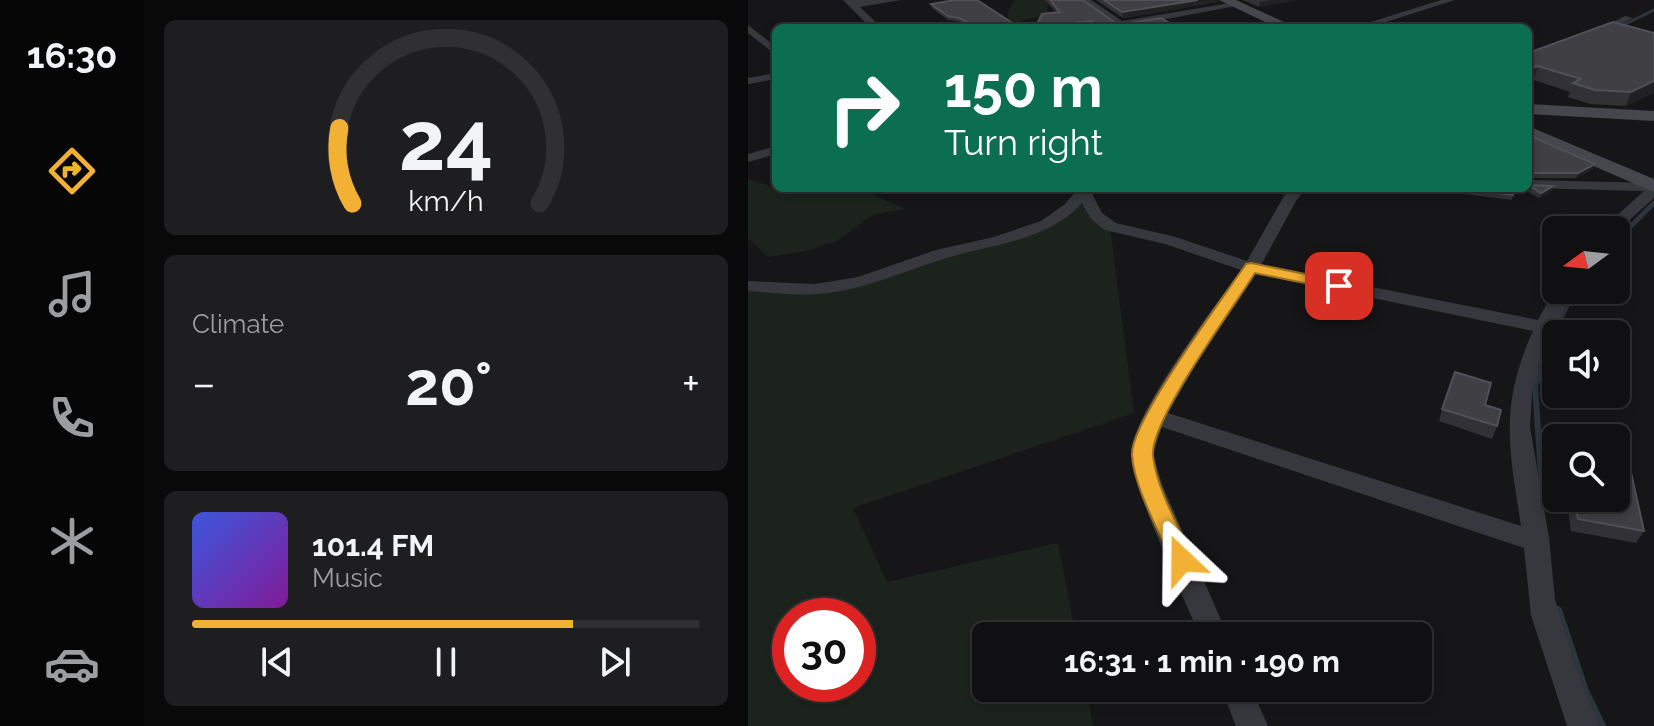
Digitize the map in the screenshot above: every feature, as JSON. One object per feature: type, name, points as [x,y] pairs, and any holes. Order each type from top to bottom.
[{"type":"street","points":[[850,2],[897,0]]},
{"type":"street","points":[[1085,0],[1121,24]]},
{"type":"street","points":[[1370,24],[1451,0]]},
{"type":"street","points":[[850,2],[873,24]]},
{"type":"street","points":[[1133,24],[1230,3],[1280,24]]},
{"type":"street","points":[[1588,36],[1628,18]]},
{"type":"street","points":[[748,28],[772,49]]},
{"type":"street","points":[[748,81],[772,77]]},
{"type":"street","points":[[1532,109],[1654,116]]},
{"type":"street","points":[[1532,133],[1654,187]]},
{"type":"street","points":[[748,158],[772,151]]},
{"type":"street","points":[[1532,184],[1654,187]]},
{"type":"street","points":[[1624,216],[1654,187]]},
{"type":"street","points":[[748,286],[815,289],[861,282],[942,254],[1016,236],[1047,224],[1084,192]]},
{"type":"street","points":[[1087,192],[1096,216],[1111,227],[1170,240],[1251,268],[1542,327]]},
{"type":"street","points":[[1208,622],[1142,454],[1155,417],[1193,352],[1251,268],[1295,192]]},
{"type":"street","points":[[1542,330],[1521,394],[1525,482],[1536,541],[1540,596],[1562,677],[1583,726]]},
{"type":"street","points":[[1155,417],[1536,541]]},
{"type":"street","points":[[1242,702],[1252,726]]},
{"type":"shaded area","points":[[1015,0],[1047,0],[1048,16],[1025,19],[1018,24],[1007,21]]},
{"type":"shaded area","points":[[748,179],[772,187],[772,192],[866,192],[906,209],[872,215],[837,241],[805,251],[768,257],[748,238]]},
{"type":"shaded area","points":[[1088,199],[1110,227],[1134,413],[853,508],[887,582],[1058,543],[1073,622],[972,622],[972,702],[1089,702],[1093,726],[748,726],[748,289],[837,287],[1037,228]]},
{"type":"building","points":[[977,0],[1014,24],[970,24],[948,16],[931,4]]},
{"type":"building","points":[[1050,0],[1083,0],[1117,24],[1096,24],[1092,21],[1037,24],[1042,14],[1060,12]]},
{"type":"building","points":[[1104,0],[1198,0],[1122,12]]},
{"type":"building","points":[[1161,18],[1171,24],[1124,24]]},
{"type":"building","points":[[1613,22],[1654,33],[1654,81],[1631,92],[1595,90],[1573,83],[1581,79],[1538,66],[1532,68],[1532,52]]},
{"type":"building","points":[[1532,137],[1595,164],[1578,173],[1532,173]]},
{"type":"building","points":[[1532,185],[1553,186],[1541,193]]},
{"type":"building","points":[[1455,372],[1491,383],[1485,405],[1501,410],[1497,426],[1442,409]]},
{"type":"building","points":[[1630,468],[1644,531],[1578,519],[1577,512],[1630,512]]},
{"type":"waterway","points":[[1626,29],[1623,25],[1654,10]]},
{"type":"waterway","points":[[1630,227],[1654,203]]},
{"type":"waterway","points":[[1560,320],[1568,304]]},
{"type":"waterway","points":[[1542,367],[1535,386],[1542,488]]},
{"type":"waterway","points":[[1558,610],[1585,691],[1602,726]]},
{"type":"route","points":[[1182,560],[1150,484],[1142,454],[1146,436],[1171,388],[1251,268],[1339,286]]}]
